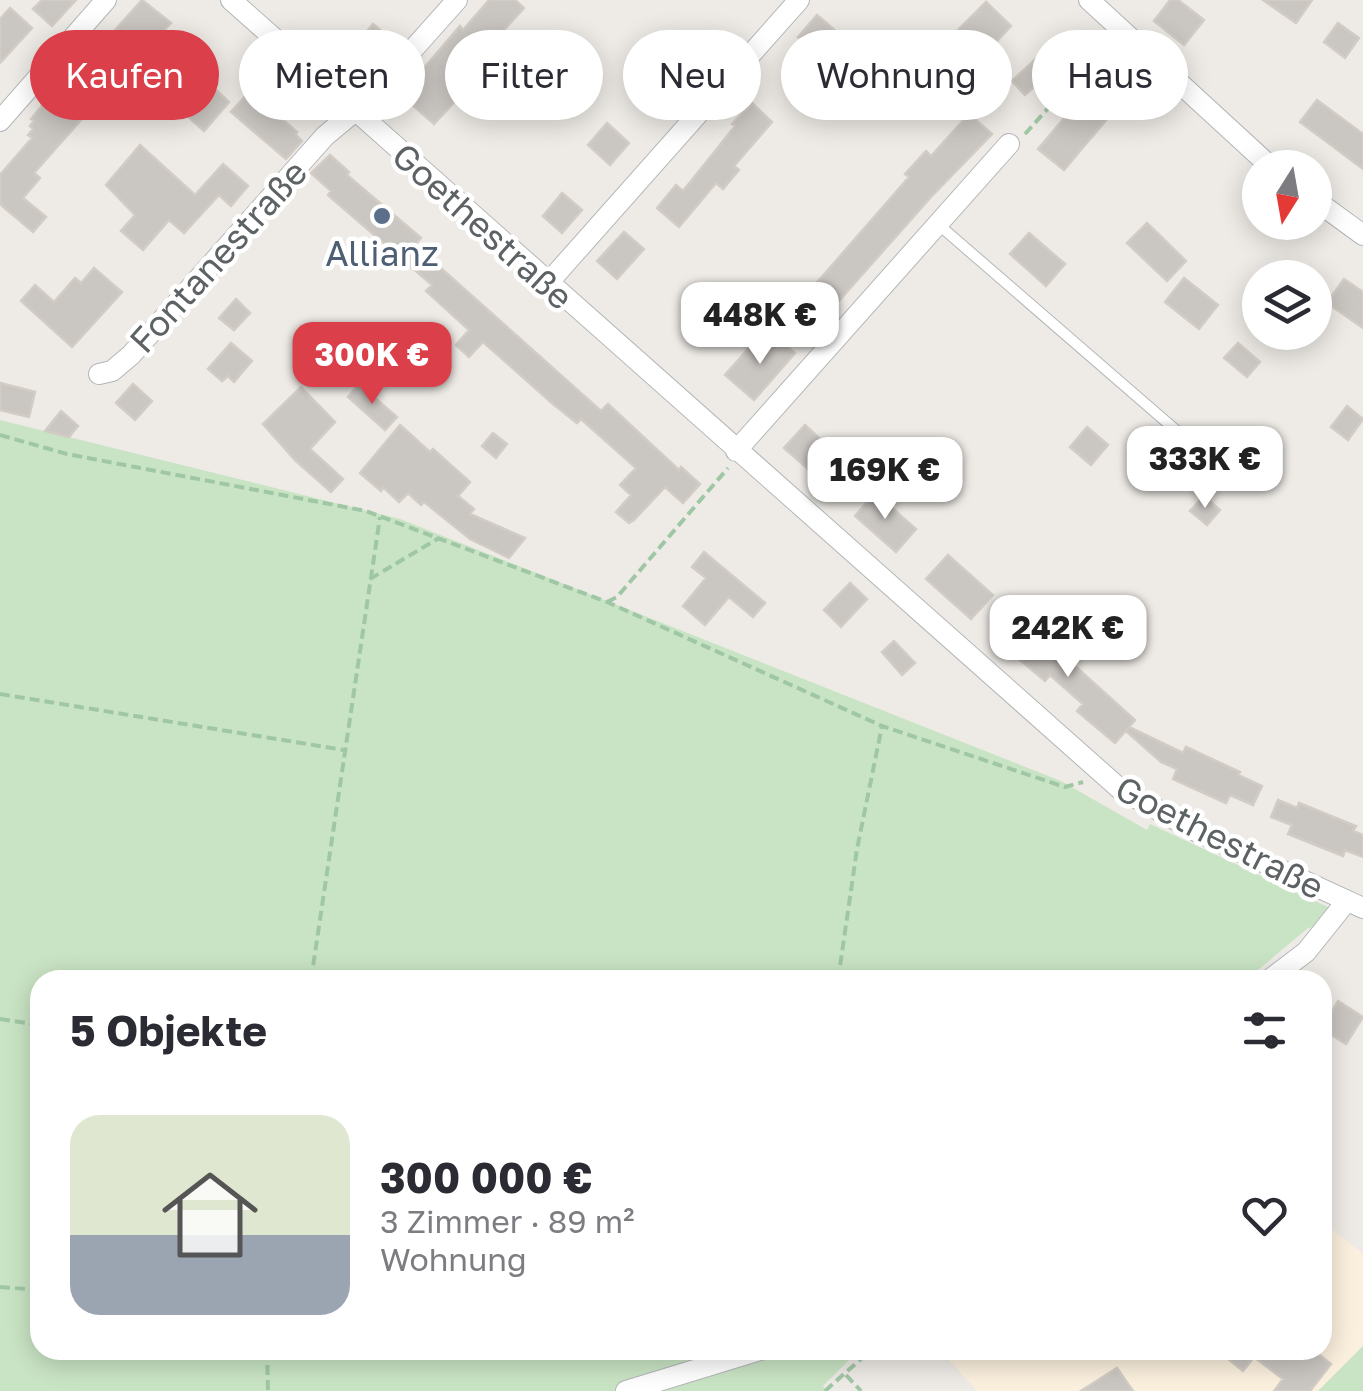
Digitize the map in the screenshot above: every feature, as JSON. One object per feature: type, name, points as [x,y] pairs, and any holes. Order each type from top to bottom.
[{"type":"street","points":[[0,121],[106,0]]},
{"type":"street","name":"Goethestraße","points":[[231,0],[264,30]]},
{"type":"street","name":"Fontanestraße","points":[[425,35],[458,0]]},
{"type":"street","points":[[548,283],[799,0]]},
{"type":"street","points":[[1089,0],[1252,150]]},
{"type":"street","name":"Fontanestraße","points":[[98,374],[112,371],[131,355],[325,136],[344,120]]},
{"type":"street","name":"Goethestraße","points":[[364,120],[1120,789],[1355,905],[1282,970]]},
{"type":"street","points":[[736,451],[1009,144]]},
{"type":"street","points":[[1332,212],[1363,234]]},
{"type":"street","points":[[626,1391],[727,1360]]},
{"type":"lane","points":[[939,225],[1238,484]]},
{"type":"path","points":[[1009,144],[1018,142],[1120,28]]},
{"type":"path","points":[[0,435],[67,454],[366,511],[607,602],[882,726],[1064,787],[1078,785],[1097,770]]},
{"type":"path","points":[[607,602],[617,597],[724,476],[736,451]]},
{"type":"path","points":[[312,970],[380,517]]},
{"type":"path","points":[[370,578],[439,538]]},
{"type":"path","points":[[0,694],[344,750]]},
{"type":"path","points":[[839,970],[857,849],[882,726]]},
{"type":"path","points":[[0,1019],[30,1024]]},
{"type":"path","points":[[0,1287],[30,1289]]},
{"type":"path","points":[[267,1360],[268,1391]]},
{"type":"path","points":[[825,1391],[861,1360]]},
{"type":"path","points":[[846,1375],[860,1391]]},
{"type":"shaded area","points":[[1332,1229],[1363,1254],[1363,1346],[1318,1391],[977,1391],[949,1360],[1332,1360]]},
{"type":"green space","points":[[0,420],[400,519],[1061,781],[1147,830],[1150,824],[1330,908],[1325,924],[1308,928],[1258,970],[30,970],[30,1360],[849,1360],[823,1386],[826,1391],[0,1391]]},
{"type":"green space","points":[[1363,1346],[1363,1391],[1318,1391]]},
{"type":"building","points":[[42,0],[76,0],[52,26],[33,9]]},
{"type":"building","points":[[142,0],[171,23],[165,30],[115,30]]},
{"type":"building","points":[[489,0],[515,0],[524,8],[504,30],[463,30]]},
{"type":"building","points":[[1170,0],[1178,0],[1204,20],[1188,40],[1188,30],[1165,30],[1154,21]]},
{"type":"building","points":[[1263,0],[1312,0],[1296,23]]},
{"type":"building","points":[[986,2],[1011,26],[1007,30],[958,30]]},
{"type":"building","points":[[10,8],[32,28],[0,63],[0,19]]},
{"type":"building","points":[[817,15],[834,30],[804,30]]},
{"type":"building","points":[[1338,23],[1359,38],[1345,58],[1324,42]]},
{"type":"building","points":[[445,44],[445,112],[434,124],[425,116],[425,67]]},
{"type":"building","points":[[1032,62],[1032,89],[1025,95],[1012,81]]},
{"type":"building","points":[[219,93],[229,102],[219,114]]},
{"type":"building","points":[[1317,100],[1363,134],[1363,169],[1300,122]]},
{"type":"building","points":[[239,103],[239,119],[231,112]]},
{"type":"building","points":[[761,112],[772,122],[734,166],[739,170],[723,189],[716,183],[679,227],[657,208],[676,185],[683,191],[735,126],[732,124],[736,120],[761,120]]},
{"type":"building","points":[[81,120],[34,173],[40,178],[23,198],[46,217],[33,232],[0,204],[0,175],[32,138],[28,135],[34,121]]},
{"type":"building","points":[[192,120],[213,120],[204,131]]},
{"type":"building","points":[[240,120],[283,120],[302,141],[286,159]]},
{"type":"building","points":[[964,120],[976,120],[992,134],[821,321],[800,302],[909,177],[905,174],[926,151],[931,156]]},
{"type":"building","points":[[1063,120],[1106,120],[1064,170],[1038,149]]},
{"type":"building","points":[[607,123],[629,143],[610,165],[588,145]]},
{"type":"building","points":[[140,145],[195,195],[223,164],[248,186],[231,206],[219,195],[184,233],[169,220],[143,250],[121,231],[135,215],[106,185]]},
{"type":"building","points":[[330,155],[349,172],[347,175],[421,238],[415,245],[601,411],[608,404],[679,470],[681,467],[700,484],[683,503],[665,487],[629,523],[616,512],[631,495],[620,485],[636,468],[581,419],[577,423],[553,404],[483,342],[469,357],[456,345],[469,330],[426,291],[432,285],[328,195],[331,191],[311,173]]},
{"type":"building","points":[[562,193],[582,210],[562,233],[543,216]]},
{"type":"building","points":[[1147,223],[1186,261],[1167,281],[1127,243]]},
{"type":"building","points":[[624,232],[644,249],[617,279],[597,261]]},
{"type":"building","points":[[1029,233],[1065,264],[1046,286],[1010,254]]},
{"type":"building","points":[[94,268],[122,292],[72,347],[21,301],[35,285],[54,302],[75,278],[81,283]]},
{"type":"building","points":[[1184,278],[1218,305],[1199,329],[1165,302]]},
{"type":"building","points":[[1344,279],[1363,292],[1363,328],[1332,306],[1332,296]]},
{"type":"building","points":[[236,299],[250,313],[234,330],[219,318]]},
{"type":"building","points":[[773,334],[795,353],[754,400],[725,375],[749,348],[756,354]]},
{"type":"building","points":[[231,343],[252,361],[234,382],[228,376],[222,381],[208,369]]},
{"type":"building","points":[[1238,343],[1260,362],[1247,377],[1224,358]]},
{"type":"building","points":[[365,353],[388,373],[373,389],[351,367]]},
{"type":"building","points":[[0,383],[35,392],[29,417],[0,410]]},
{"type":"building","points":[[133,384],[152,401],[135,420],[116,403]]},
{"type":"building","points":[[359,384],[397,417],[385,430],[348,397]]},
{"type":"building","points":[[301,387],[335,422],[310,449],[343,479],[331,492],[263,424]]},
{"type":"building","points":[[1347,406],[1363,419],[1348,440],[1331,427]]},
{"type":"building","points":[[61,411],[78,426],[69,437],[45,431]]},
{"type":"building","points":[[400,425],[470,482],[458,496],[474,509],[470,514],[525,538],[509,558],[470,539],[424,502],[421,505],[408,493],[399,502],[360,473]]},
{"type":"building","points":[[805,425],[846,463],[826,485],[784,448]]},
{"type":"building","points":[[1087,427],[1108,445],[1091,465],[1070,447]]},
{"type":"building","points":[[493,433],[507,444],[496,458],[482,446]]},
{"type":"building","points":[[875,493],[916,529],[896,552],[855,516]]},
{"type":"building","points":[[1204,496],[1220,510],[1207,525],[1190,511]]},
{"type":"building","points":[[704,552],[765,603],[753,617],[729,597],[705,625],[683,606],[706,578],[692,567]]},
{"type":"building","points":[[948,555],[993,595],[971,619],[926,579]]},
{"type":"building","points":[[850,583],[867,599],[841,627],[824,610]]},
{"type":"building","points":[[1023,619],[1135,720],[1115,743],[1077,711],[1083,704],[1050,675],[1045,681],[1001,644]]},
{"type":"building","points":[[894,641],[915,663],[902,675],[882,652]]},
{"type":"building","points":[[1129,727],[1183,753],[1186,747],[1240,772],[1238,775],[1262,786],[1253,805],[1230,795],[1226,803],[1173,779],[1177,769],[1161,762],[1126,731]]},
{"type":"building","points":[[1278,800],[1297,808],[1299,803],[1356,826],[1353,831],[1363,835],[1363,857],[1345,850],[1343,856],[1288,834],[1292,825],[1271,817]]},
{"type":"building","points":[[1338,1001],[1363,1017],[1346,1044],[1332,1035],[1332,1012]]},
{"type":"building","points":[[1229,1360],[1252,1360],[1243,1371]]},
{"type":"building","points":[[1258,1360],[1326,1360],[1331,1364],[1310,1391],[1274,1391],[1283,1379]]},
{"type":"building","points":[[1117,1368],[1133,1391],[1081,1391]]},
{"type":"place","name":"Allianz","points":[[382,216]]}]
